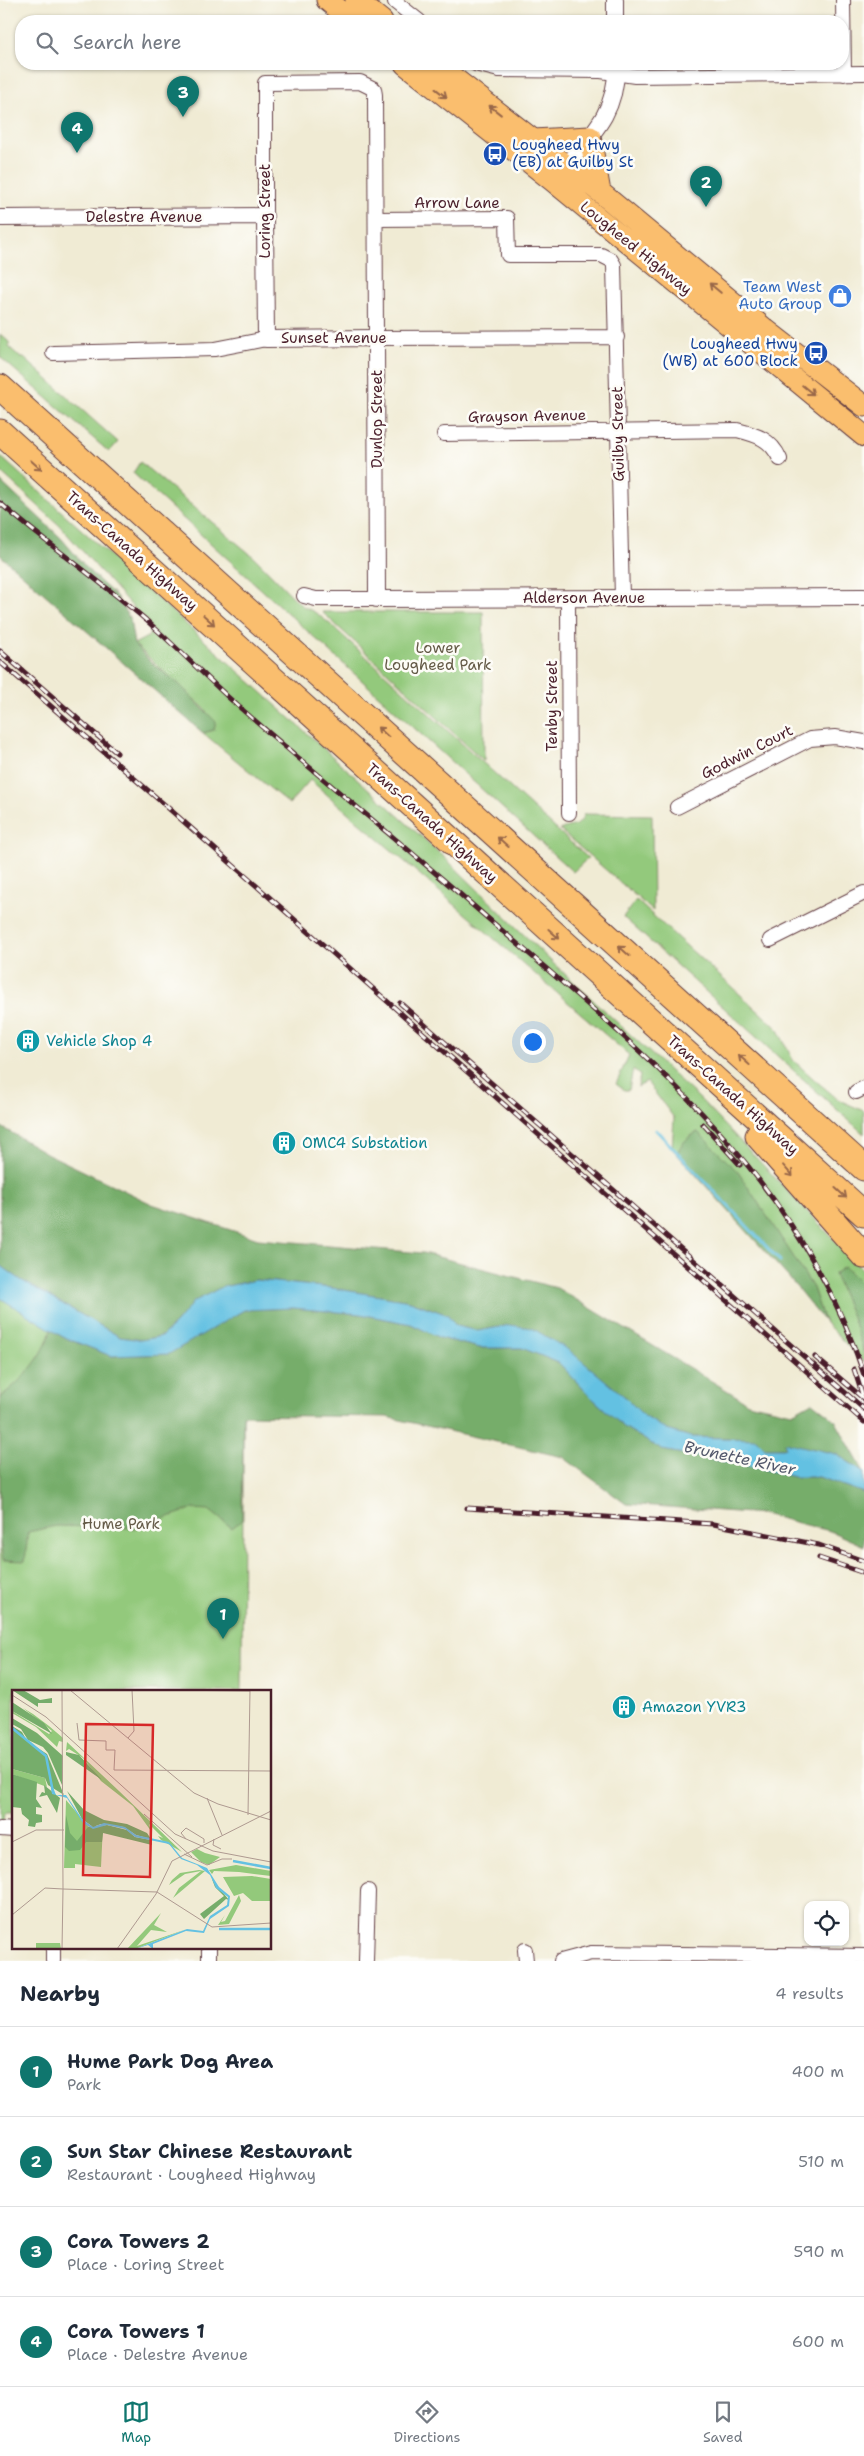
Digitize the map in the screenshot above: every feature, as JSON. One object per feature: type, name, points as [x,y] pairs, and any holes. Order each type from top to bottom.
[{"type":"highway","points":[[0,387],[864,1168]]},
{"type":"highway","name":"Trans-Canada Highway","points":[[0,432],[864,1214]]},
{"type":"highway","points":[[688,1054],[825,1214],[864,1256]]},
{"type":"highway","points":[[780,1092],[864,1156]]},
{"type":"main road","points":[[327,0],[346,15]]},
{"type":"main road","points":[[356,0],[375,15]]},
{"type":"main road","name":"Lougheed Highway","points":[[413,70],[559,173],[864,436]]},
{"type":"main road","name":"Lougheed Highway","points":[[444,70],[533,140],[559,173],[600,192],[786,346],[864,406]]},
{"type":"main road","points":[[533,140],[590,137],[600,192]]},
{"type":"street","points":[[615,0],[615,15]]},
{"type":"street","points":[[843,0],[843,15]]},
{"type":"street","points":[[395,2],[411,15]]},
{"type":"street","points":[[559,173],[590,137],[612,103],[616,87],[617,70]]},
{"type":"street","points":[[622,70],[635,76],[864,73]]},
{"type":"street","points":[[844,70],[844,74]]},
{"type":"street","name":"Loring Street","points":[[266,339],[265,83],[360,82],[374,89]]},
{"type":"street","name":"Dunlop Street","points":[[374,89],[377,599]]},
{"type":"street","name":"Delestre Avenue","points":[[0,218],[265,216]]},
{"type":"street","name":"Arrow Lane","points":[[376,219],[507,218],[508,255],[601,255],[611,260],[616,270]]},
{"type":"street","name":"Guilby Street","points":[[616,270],[622,598]]},
{"type":"street","name":"Sunset Avenue","points":[[53,353],[215,349],[266,339],[617,337]]},
{"type":"street","name":"Grayson Avenue","points":[[444,434],[736,430],[766,439],[775,448],[780,459]]},
{"type":"street","name":"Alderson Avenue","points":[[304,596],[316,599],[864,597]]},
{"type":"street","name":"Tenby Street","points":[[568,598],[569,813]]},
{"type":"street","name":"Godwin Court","points":[[677,807],[810,739],[835,737],[864,742]]},
{"type":"street","points":[[770,940],[864,893]]},
{"type":"street","points":[[366,1961],[368,1891]]},
{"type":"street","points":[[53,1948],[53,1961]]},
{"type":"street","points":[[209,1948],[209,1961]]},
{"type":"street","points":[[561,1961],[591,1953],[864,1956]]},
{"type":"street","points":[[744,1954],[791,1961]]},
{"type":"green space","points":[[0,334],[9,342],[9,347],[21,358],[24,358],[118,442],[109,452],[0,357]]},
{"type":"green space","points":[[0,456],[444,857],[554,964],[700,1099],[864,1271],[864,1286],[844,1267],[834,1274],[861,1340],[864,1363],[824,1321],[813,1288],[738,1172],[698,1132],[685,1141],[677,1154],[672,1149],[674,1118],[647,1082],[638,1087],[640,1075],[633,1069],[629,1090],[624,1090],[616,1084],[629,1055],[310,780],[289,804],[203,733],[214,730],[205,709],[134,644],[149,636],[150,631],[146,622],[59,525],[0,471]]},
{"type":"green space","points":[[140,462],[255,558],[301,605],[329,623],[588,858],[573,872],[133,473]]},
{"type":"green space","points":[[0,481],[61,538],[91,573],[116,596],[130,619],[134,644],[151,662],[180,685],[216,722],[214,730],[203,733],[0,555]]},
{"type":"green space","name":"Lower Lougheed Park","points":[[322,612],[483,612],[484,761]]},
{"type":"green space","points":[[584,814],[652,815],[653,911],[560,830],[580,822]]},
{"type":"green space","points":[[636,900],[777,1028],[793,1060],[839,1100],[864,1111],[864,1134],[623,917]]},
{"type":"green space","points":[[0,1126],[48,1154],[152,1204],[258,1239],[423,1253],[557,1288],[748,1403],[792,1413],[812,1402],[835,1420],[864,1472],[836,1454],[785,1443],[786,1448],[764,1448],[756,1439],[691,1437],[667,1430],[644,1416],[624,1396],[510,1325],[478,1331],[456,1326],[448,1315],[410,1301],[332,1288],[256,1280],[222,1287],[193,1303],[162,1336],[141,1340],[120,1337],[21,1280],[0,1265]]},
{"type":"green space","points":[[698,1132],[738,1172],[813,1288],[824,1321],[789,1278],[677,1154],[685,1141]]},
{"type":"green space","points":[[844,1267],[864,1286],[864,1353],[851,1314],[834,1274]]},
{"type":"green space","name":"Hume Park","points":[[0,1294],[63,1337],[169,1354],[244,1310],[242,1690],[12,1690],[12,1813],[4,1813],[3,1821],[0,1821]]},
{"type":"green space","points":[[293,1308],[360,1314],[411,1324],[440,1338],[480,1348],[522,1348],[559,1363],[591,1397],[624,1427],[662,1450],[754,1467],[794,1477],[819,1477],[864,1493],[864,1546],[830,1531],[763,1514],[626,1504],[563,1457],[387,1417],[243,1415],[242,1520],[232,1528],[209,1510],[192,1509],[136,1528],[56,1526],[28,1532],[25,1561],[3,1560],[0,1540],[0,1397],[32,1367],[44,1348],[51,1329],[63,1337],[111,1356],[168,1354],[244,1310]]},
{"type":"water","name":"Brunette River","points":[[0,1265],[21,1280],[120,1337],[141,1340],[162,1336],[176,1323],[193,1302],[222,1287],[256,1280],[332,1288],[410,1301],[448,1315],[456,1326],[478,1331],[510,1325],[532,1328],[570,1351],[624,1396],[644,1416],[667,1430],[691,1437],[756,1439],[765,1448],[786,1448],[784,1442],[836,1454],[864,1472],[864,1493],[819,1477],[794,1477],[754,1467],[662,1450],[624,1427],[591,1397],[559,1363],[522,1348],[480,1348],[440,1338],[411,1324],[360,1314],[293,1308],[244,1310],[169,1354],[111,1356],[63,1337],[0,1298]]},
{"type":"waterway","points":[[656,1130],[780,1261]]},
{"type":"railway","points":[[0,503],[146,620],[228,697],[583,1000],[642,1053],[697,1108],[749,1167],[795,1230],[834,1299],[864,1375]]},
{"type":"railway","points":[[0,651],[117,753]]},
{"type":"railway","points":[[0,662],[166,806],[864,1422]]},
{"type":"railway","points":[[400,1003],[864,1409]]},
{"type":"railway","points":[[703,1124],[740,1165]]},
{"type":"railway","points":[[815,1357],[864,1399]]},
{"type":"railway","points":[[854,1369],[864,1400]]},
{"type":"railway","points":[[467,1508],[713,1524],[819,1545],[864,1561]]},
{"type":"railway","points":[[819,1558],[864,1573]]},
{"type":"place","name":"Cora Towers 2","points":[[183,117]]},
{"type":"place","name":"Cora Towers 1","points":[[77,153]]},
{"type":"place","name":"Lougheed Hwy (EB) at Guilby St","points":[[495,154]]},
{"type":"place","name":"Sun Star Chinese Restaurant","points":[[706,207]]},
{"type":"place","name":"Team West Auto Group","points":[[840,296]]},
{"type":"place","name":"Lougheed Hwy (WB) at 600 Block","points":[[816,353]]},
{"type":"place","name":"Vehicle Shop 4","points":[[28,1041]]},
{"type":"place","name":"OMC4 Substation","points":[[284,1143]]},
{"type":"place","name":"Hume Park Dog Area","points":[[223,1639]]},
{"type":"place","name":"Amazon YVR3","points":[[624,1707]]}]
